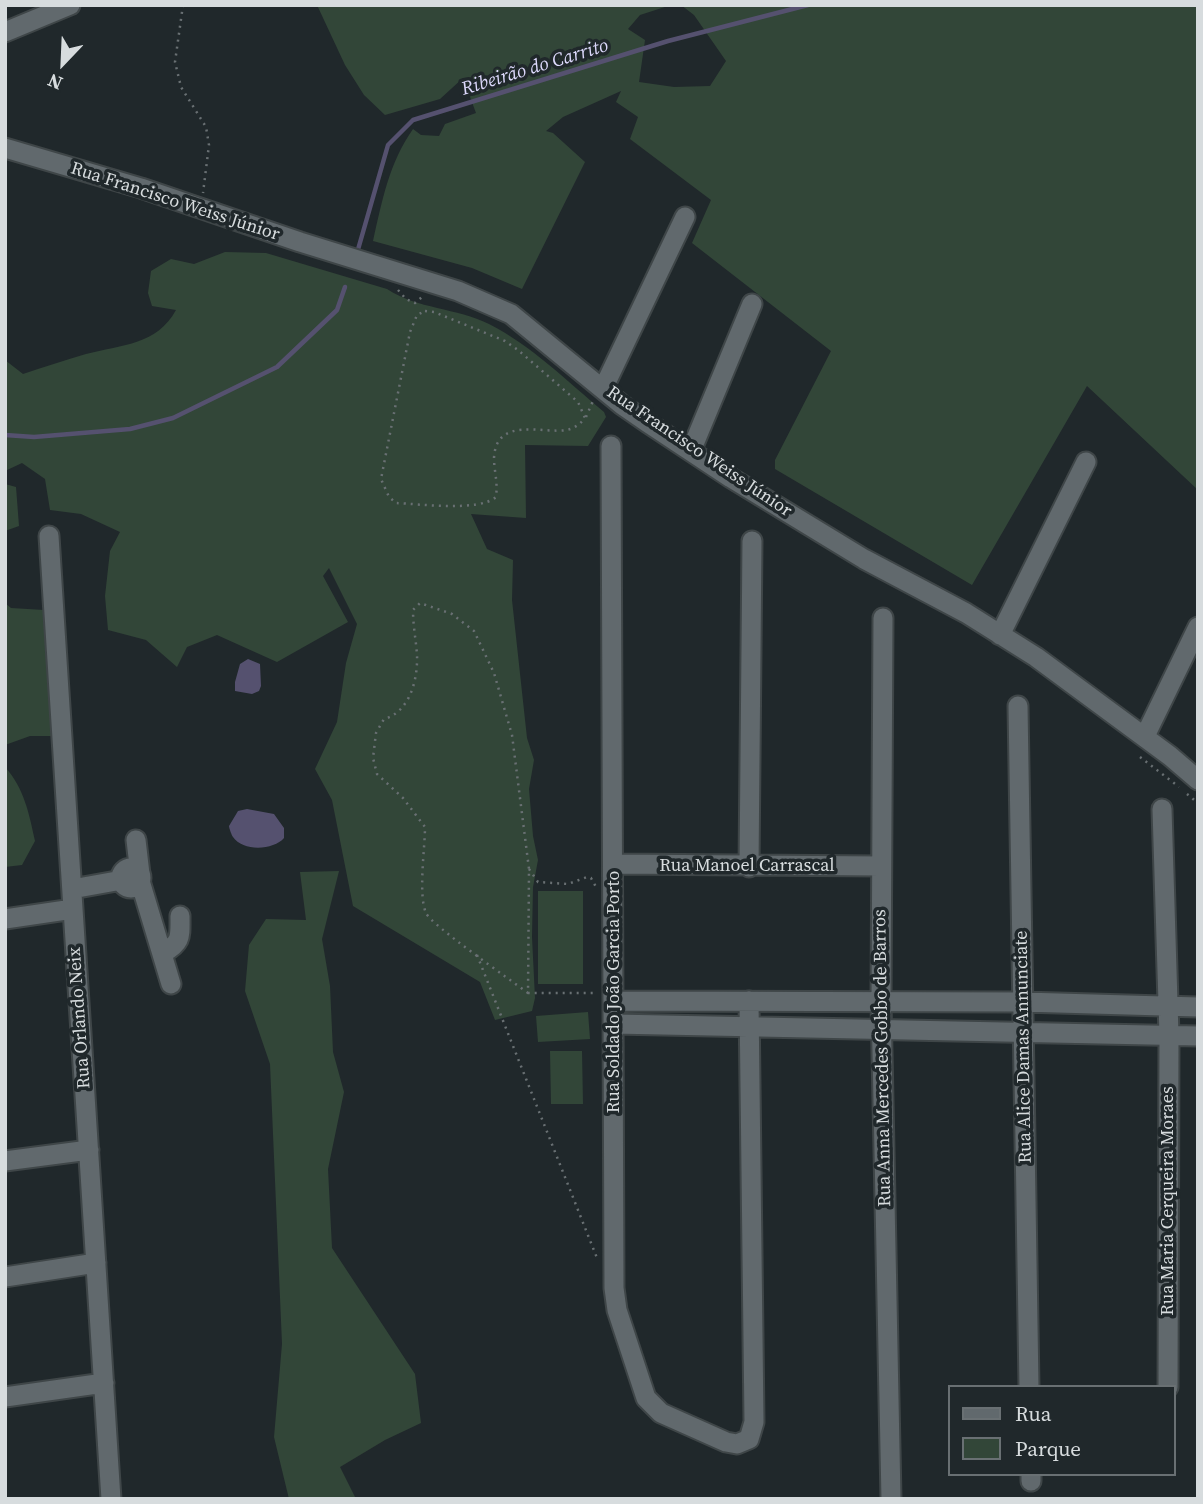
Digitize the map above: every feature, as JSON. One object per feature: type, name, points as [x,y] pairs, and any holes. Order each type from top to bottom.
[{"type":"street","points":[[5,32],[70,5]]},
{"type":"street","name":"Rua Francisco Weiss Júnior","points":[[5,148],[141,188],[486,301],[512,314],[622,405],[864,559],[966,613],[1000,635],[1070,681],[1145,736],[1198,780]]},
{"type":"street","points":[[603,389],[685,217]]},
{"type":"street","points":[[691,451],[752,304]]},
{"type":"street","name":"Rua Soldado João Garcia Porto","points":[[611,446],[614,1288],[617,1310],[646,1398],[660,1413],[726,1442],[737,1444],[745,1443],[752,1432],[754,1422],[749,1026]]},
{"type":"street","points":[[1000,635],[1086,462]]},
{"type":"street","name":"Rua Orlando Neix","points":[[49,536],[111,1499]]},
{"type":"street","points":[[749,867],[752,541]]},
{"type":"street","name":"Rua Anna Mercedes Gobbo de Barros","points":[[883,618],[881,1002],[891,1499]]},
{"type":"street","points":[[1145,736],[1198,627]]},
{"type":"street","name":"Rua Alice Damas Annunciate","points":[[1018,706],[1029,1385]]},
{"type":"street","points":[[1162,810],[1168,1011]]},
{"type":"street","points":[[136,840],[134,878],[163,953],[171,984]]},
{"type":"street","name":"Rua Manoel Carrascal","points":[[614,864],[881,866]]},
{"type":"street","points":[[5,919],[134,878]]},
{"type":"street","points":[[163,953],[174,946],[180,937],[180,916]]},
{"type":"street","points":[[614,997],[749,1002],[1023,1002],[1168,1011],[1196,1007],[1197,1036],[614,1024]]},
{"type":"street","points":[[749,1002],[749,1026]]},
{"type":"street","name":"Rua Maria Cerqueira Moraes","points":[[1168,1011],[1168,1385]]},
{"type":"street","points":[[5,1161],[89,1150]]},
{"type":"street","points":[[5,1277],[96,1263]]},
{"type":"street","points":[[5,1397],[104,1383]]},
{"type":"path","points":[[183,5],[175,62],[181,87],[206,127],[209,145],[201,209]]},
{"type":"path","points":[[398,290],[410,293],[422,297],[415,303],[409,302],[398,290]]},
{"type":"path","points":[[425,311],[434,312],[466,326],[505,341],[518,350],[578,401],[585,418],[578,426],[568,430],[529,428],[509,432],[501,440],[494,457],[498,481],[496,497],[489,503],[396,503],[389,497],[381,479],[410,332],[417,316],[425,311]]},
{"type":"path","points":[[528,993],[529,869],[512,735],[494,673],[474,631],[452,614],[420,603],[413,610],[416,672],[406,706],[394,716],[384,719],[376,733],[373,758],[377,774],[425,827],[423,888],[426,914],[447,934],[528,993],[614,997]]},
{"type":"path","points":[[529,869],[538,882],[542,883],[568,884],[591,878],[602,896]]},
{"type":"path","points":[[477,955],[597,1259]]},
{"type":"green space","points":[[317,5],[671,5],[640,15],[628,29],[645,40],[639,82],[674,87],[710,86],[726,61],[694,15],[681,5],[1198,5],[1198,490],[1087,386],[972,585],[775,469],[775,460],[831,351],[692,243],[711,200],[630,139],[638,117],[616,102],[621,91],[563,117],[546,131],[553,133],[585,162],[522,289],[472,268],[373,241],[392,169],[413,129],[421,135],[439,136],[445,124],[476,113],[463,78],[440,99],[385,115],[364,95],[345,65]]},
{"type":"green space","points":[[225,252],[266,253],[387,289],[411,301],[489,324],[535,354],[604,412],[606,417],[588,446],[525,445],[526,518],[471,514],[487,549],[513,560],[512,600],[527,738],[534,760],[529,789],[538,860],[533,887],[535,998],[532,1011],[495,1020],[480,982],[353,906],[332,800],[315,769],[337,722],[346,663],[357,624],[329,568],[323,576],[348,622],[277,662],[217,635],[187,647],[177,667],[146,640],[108,630],[105,596],[110,551],[120,532],[81,514],[50,510],[45,479],[22,463],[5,471],[5,360],[23,374],[148,337],[168,322],[176,310],[152,306],[148,293],[151,271],[171,259],[194,264]]},
{"type":"green space","points":[[5,484],[16,487],[19,526],[5,531]]},
{"type":"green space","points":[[5,603],[11,608],[44,610],[55,736],[30,736],[5,745]]},
{"type":"green space","points":[[5,767],[21,792],[35,841],[22,865],[5,867]]},
{"type":"green space","points":[[339,871],[322,939],[330,986],[333,1052],[344,1092],[328,1169],[332,1248],[415,1374],[421,1423],[385,1440],[340,1467],[356,1499],[289,1499],[274,1437],[282,1344],[270,1064],[245,991],[249,945],[266,919],[306,920],[300,872]]},
{"type":"green space","points":[[538,891],[583,891],[583,984],[538,984]]},
{"type":"green space","points":[[588,1012],[590,1039],[538,1042],[536,1016]]},
{"type":"green space","points":[[550,1051],[582,1051],[583,1104],[551,1104]]},
{"type":"shaded area","points":[[248,659],[260,664],[261,686],[259,691],[252,694],[235,691],[240,664]]},
{"type":"shaded area","points":[[247,809],[274,814],[284,828],[284,838],[273,845],[258,848],[238,842],[229,826],[238,811]]},
{"type":"waterway","name":"Ribeirão do Carrito","points":[[357,253],[388,145],[413,120],[668,41],[808,5]]},
{"type":"waterway","points":[[5,435],[34,437],[130,429],[173,418],[277,367],[337,310],[345,287]]}]
